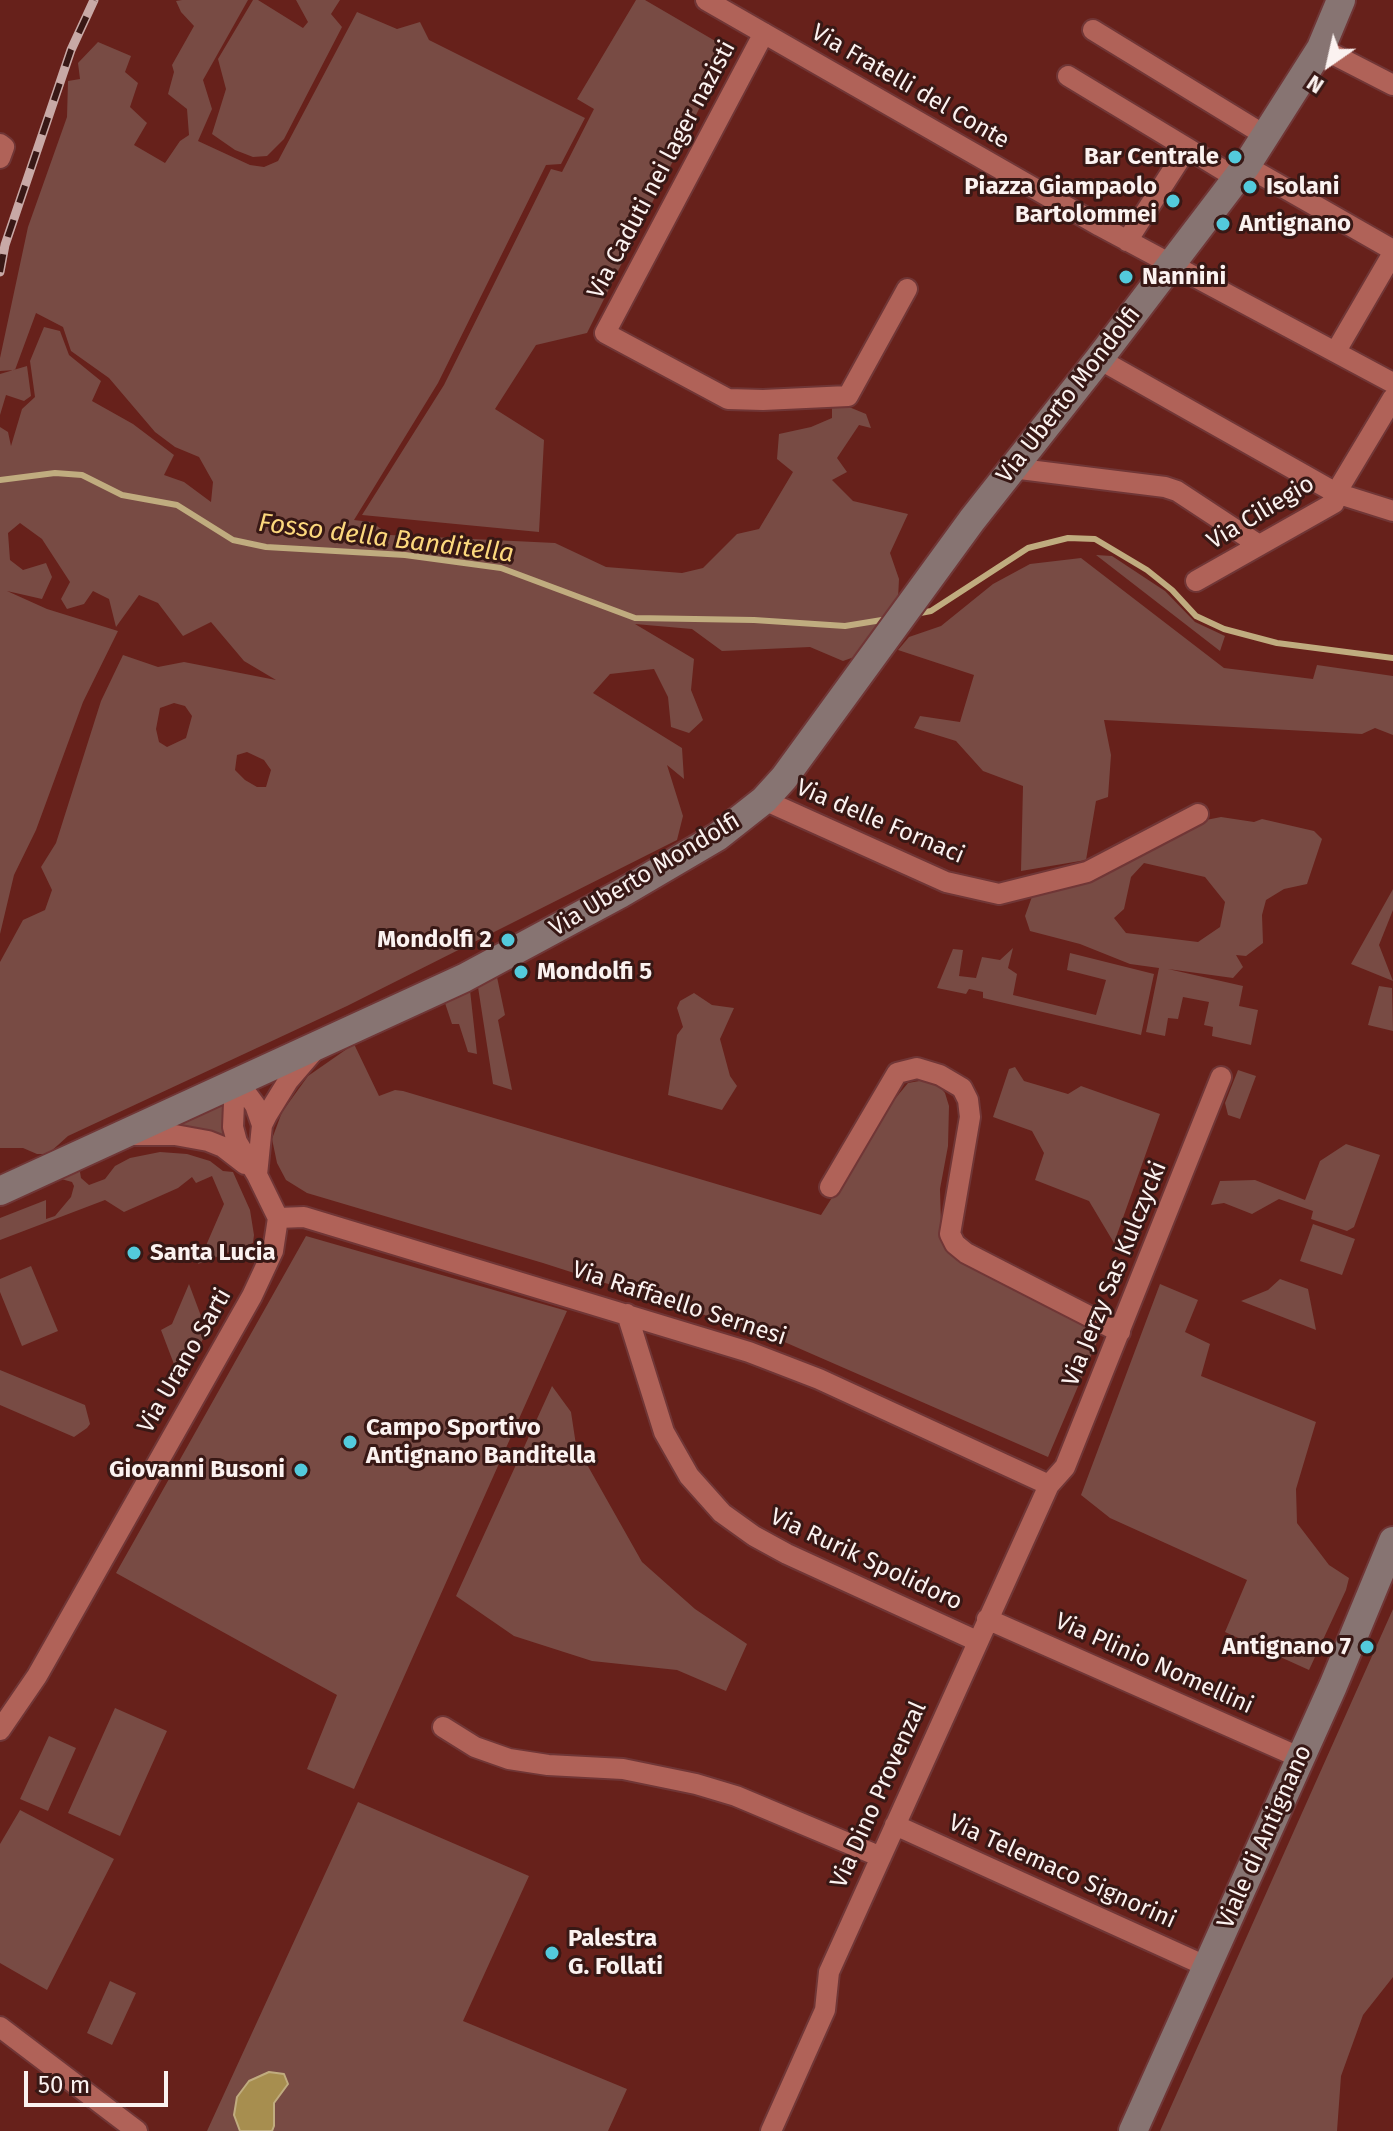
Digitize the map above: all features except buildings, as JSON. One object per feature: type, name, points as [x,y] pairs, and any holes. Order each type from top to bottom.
[{"type":"main road","points":[[1172,264],[1266,136],[1321,48],[1341,0]]},
{"type":"main road","name":"Via Uberto Mondolfi","points":[[0,1191],[464,978],[717,837],[764,800],[784,778],[1009,473],[1172,264]]},
{"type":"main road","name":"Viale di Antignano","points":[[1133,2131],[1348,1652],[1393,1541]]},
{"type":"street","name":"Via Fratelli del Conte","points":[[706,0],[1127,241],[1393,383]]},
{"type":"street","points":[[1093,30],[1266,136]]},
{"type":"street","name":"Via Caduti nei lager nazisti","points":[[764,33],[605,333],[728,399],[848,396],[907,289]]},
{"type":"street","points":[[1321,48],[1393,85]]},
{"type":"street","points":[[1068,76],[1187,148],[1241,172],[1393,251],[1336,351]]},
{"type":"street","points":[[0,144],[4,147],[0,158]]},
{"type":"street","points":[[1127,241],[1187,148]]},
{"type":"street","points":[[1099,359],[1336,493],[1393,511]]},
{"type":"street","name":"Via Ciliegio","points":[[1196,581],[1334,503],[1336,493],[1393,398]]},
{"type":"street","points":[[1009,473],[1165,487],[1177,491],[1259,545]]},
{"type":"street","name":"Via delle Fornaci","points":[[764,800],[946,882],[999,894],[1087,872],[1198,814]]},
{"type":"street","points":[[257,1175],[262,1125],[288,1081],[323,1042]]},
{"type":"street","points":[[830,1187],[897,1073],[917,1068],[940,1075],[962,1088],[968,1100],[970,1117],[950,1234],[955,1244],[966,1253],[1120,1332]]},
{"type":"street","name":"Via Jerzy Sas Kulczycki","points":[[1049,1485],[1065,1467],[1221,1077]]},
{"type":"street","points":[[238,1082],[255,1105],[262,1125]]},
{"type":"street","points":[[238,1082],[233,1127],[237,1142],[278,1218]]},
{"type":"street","points":[[117,1135],[175,1135],[208,1141],[234,1154],[257,1175]]},
{"type":"street","name":"Via Raffaello Sernesi","points":[[278,1218],[304,1217],[627,1314],[787,1366],[1049,1485]]},
{"type":"street","name":"Via Urano Sarti","points":[[0,1730],[37,1676],[252,1296],[273,1251],[278,1218]]},
{"type":"street","name":"Via Rurik Spolidoro","points":[[627,1314],[664,1432],[689,1476],[722,1513],[776,1548],[977,1641]]},
{"type":"street","name":"Via Dino Provenzal","points":[[771,2131],[825,2010],[829,1972],[1049,1485]]},
{"type":"street","name":"Via Plinio Nomellini","points":[[987,1619],[1301,1758]]},
{"type":"street","points":[[443,1727],[475,1747],[509,1759],[548,1765],[623,1769],[709,1788],[779,1812],[881,1857]]},
{"type":"street","name":"Via Telemaco Signorini","points":[[895,1825],[1208,1967]]},
{"type":"street","points":[[0,2027],[137,2131]]},
{"type":"shaded area","points":[[248,0],[203,80],[212,109],[198,141],[250,165],[264,167],[278,161],[357,12],[397,29],[420,22],[429,40],[585,118],[561,164],[546,165],[438,383],[354,520],[371,522],[390,535],[555,543],[606,567],[682,573],[703,568],[737,534],[759,529],[793,472],[777,459],[779,434],[811,427],[832,418],[832,400],[866,414],[871,428],[859,425],[837,458],[847,472],[832,480],[853,501],[908,514],[890,553],[899,579],[898,599],[860,655],[843,661],[810,647],[722,651],[692,629],[635,624],[694,659],[691,690],[703,720],[689,733],[671,727],[668,697],[654,669],[610,674],[593,693],[682,748],[684,779],[667,765],[683,816],[677,840],[347,1006],[68,1136],[48,1154],[37,1154],[23,1148],[0,1148],[0,962],[23,920],[45,910],[52,890],[41,867],[56,843],[101,701],[123,655],[158,667],[184,662],[276,680],[244,661],[211,622],[183,636],[158,603],[139,595],[116,627],[109,599],[93,591],[84,604],[67,609],[61,599],[70,582],[42,539],[20,523],[8,533],[10,560],[23,570],[46,563],[52,577],[42,599],[7,591],[47,609],[118,631],[83,702],[36,830],[14,875],[0,934],[0,427],[8,432],[11,446],[22,409],[35,397],[30,361],[44,327],[60,331],[69,355],[101,381],[92,401],[133,424],[174,455],[164,475],[184,482],[211,502],[213,482],[199,457],[175,447],[155,432],[109,378],[71,351],[63,327],[36,313],[15,370],[0,371],[0,358],[28,227],[67,117],[68,81],[80,79],[78,63],[98,42],[131,56],[125,72],[138,83],[130,107],[147,123],[134,145],[165,163],[180,141],[189,135],[187,109],[168,94],[174,72],[172,65],[194,26],[176,1]],"holes":[[[174,703],[185,706],[192,716],[186,738],[167,747],[159,742],[156,729],[160,708]],[[247,752],[264,760],[271,770],[266,787],[257,787],[235,770],[237,755]]]},
{"type":"shaded area","points":[[253,0],[258,0],[303,28],[308,22],[296,0],[340,0],[331,14],[342,27],[284,139],[267,156],[253,157],[235,150],[212,134],[226,89],[218,59]]},
{"type":"shaded area","points":[[636,0],[645,0],[729,49],[587,333],[536,345],[495,409],[544,440],[539,532],[362,515],[444,385],[551,169],[562,172],[594,109],[577,99]]},
{"type":"shaded area","points":[[27,366],[31,396],[24,401],[6,395],[0,415],[0,374]]},
{"type":"shaded area","points":[[1096,555],[1112,556],[1165,591],[1195,622],[1225,636],[1220,651]]},
{"type":"shaded area","points":[[1081,558],[1224,668],[1313,679],[1317,665],[1393,676],[1393,735],[1375,728],[1362,734],[1104,720],[1111,755],[1108,797],[1096,801],[1086,860],[1021,871],[1023,786],[983,771],[956,741],[914,728],[920,716],[960,722],[974,675],[898,650],[909,637],[941,626],[993,584],[1030,564]]},
{"type":"shaded area","points":[[1221,817],[1254,822],[1262,819],[1314,831],[1322,839],[1307,884],[1284,889],[1266,900],[1262,915],[1263,943],[1246,956],[1236,955],[1243,967],[1233,978],[1168,969],[1243,986],[1239,1006],[1258,1010],[1251,1045],[1212,1036],[1213,1027],[1204,1025],[1209,1002],[1183,997],[1178,1019],[1168,1018],[1165,1036],[1146,1032],[1159,968],[1130,964],[1080,944],[1030,931],[1025,916],[1034,891],[1206,820]],"holes":[[[1144,863],[1205,877],[1225,902],[1220,927],[1198,942],[1126,933],[1114,918],[1124,909],[1131,877]]]},
{"type":"shaded area","points":[[1393,889],[1393,910],[1379,945],[1393,981],[1351,964]]},
{"type":"shaded area","points":[[1013,948],[1008,968],[1017,974],[1013,995],[1096,1015],[1106,980],[1067,970],[1070,953],[1154,974],[1141,1035],[983,998],[983,992],[969,989],[966,994],[937,988],[953,949],[963,950],[959,976],[976,978],[982,957],[1000,960]]},
{"type":"shaded area","points":[[497,977],[505,1015],[498,1020],[512,1090],[493,1084],[478,987]]},
{"type":"shaded area","points":[[1379,986],[1392,988],[1393,1031],[1368,1025]]},
{"type":"shaded area","points":[[470,990],[477,1054],[468,1052],[459,1024],[452,1024],[444,1000]]},
{"type":"shaded area","points":[[694,993],[712,1005],[734,1008],[720,1039],[730,1076],[737,1086],[722,1110],[668,1095],[677,1035],[683,1027],[677,1008],[680,1001]]},
{"type":"shaded area","points":[[354,1044],[379,1096],[395,1090],[403,1091],[821,1215],[908,1083],[925,1080],[938,1085],[945,1093],[949,1106],[948,1146],[940,1189],[941,1226],[1087,1323],[1099,1337],[1048,1457],[773,1337],[543,1263],[307,1193],[286,1180],[277,1163],[272,1139],[282,1112],[308,1076]]},
{"type":"shaded area","points":[[1015,1067],[1024,1081],[1068,1094],[1081,1086],[1160,1114],[1114,1243],[1089,1201],[1035,1180],[1044,1153],[1032,1131],[993,1117],[1009,1069]]},
{"type":"shaded area","points":[[1238,1070],[1256,1076],[1240,1119],[1228,1115],[1225,1103]]},
{"type":"shaded area","points":[[226,1101],[223,1120],[228,1143],[165,1129]]},
{"type":"shaded area","points":[[1346,1144],[1380,1155],[1354,1227],[1347,1231],[1311,1219],[1313,1211],[1279,1199],[1252,1214],[1224,1203],[1211,1205],[1220,1181],[1255,1180],[1305,1200],[1320,1161]]},
{"type":"shaded area","points":[[160,1152],[187,1154],[210,1161],[223,1171],[233,1172],[250,1210],[253,1243],[198,1264],[224,1204],[212,1176],[196,1183],[192,1177],[178,1188],[124,1212],[105,1200],[0,1240],[0,1218],[46,1200],[46,1219],[55,1216],[71,1197],[74,1186],[72,1182],[54,1177],[79,1166],[81,1178],[89,1185],[105,1179],[115,1166],[130,1158]]},
{"type":"shaded area","points":[[1313,1224],[1355,1239],[1342,1275],[1300,1261]]},
{"type":"shaded area","name":"Campo Sportivo Antignano Banditella","points":[[306,1236],[567,1311],[354,1789],[307,1769],[337,1695],[116,1573]]},
{"type":"shaded area","points":[[31,1266],[58,1331],[22,1346],[0,1292],[0,1279]]},
{"type":"shaded area","points":[[1280,1279],[1308,1289],[1316,1330],[1241,1301],[1268,1290]]},
{"type":"shaded area","points":[[189,1284],[207,1332],[180,1380],[161,1330],[172,1324]]},
{"type":"shaded area","points":[[1160,1284],[1198,1300],[1185,1332],[1210,1344],[1201,1376],[1316,1422],[1296,1489],[1297,1523],[1329,1565],[1349,1578],[1309,1670],[1225,1632],[1247,1580],[1110,1518],[1081,1495]]},
{"type":"shaded area","points":[[0,1370],[85,1405],[90,1424],[74,1437],[0,1405]]},
{"type":"shaded area","points":[[552,1386],[571,1412],[576,1445],[642,1562],[695,1609],[747,1644],[726,1691],[677,1670],[592,1661],[514,1636],[456,1596]]},
{"type":"shaded area","points":[[1393,1609],[1393,1977],[1363,2015],[1341,2076],[1337,2131],[1160,2131]]},
{"type":"shaded area","points":[[115,1708],[167,1731],[120,1836],[68,1813]]},
{"type":"shaded area","points":[[49,1736],[76,1748],[48,1811],[20,1799]]},
{"type":"shaded area","points":[[358,1802],[529,1876],[463,2021],[627,2089],[608,2131],[207,2131]]},
{"type":"shaded area","points":[[20,1810],[114,1859],[47,1990],[0,1963],[0,1844]]},
{"type":"shaded area","points":[[110,1981],[136,1993],[112,2045],[87,2033]]},
{"type":"shaded area","points":[[269,2072],[284,2074],[288,2084],[274,2103],[272,2131],[240,2131],[234,2115],[237,2097],[249,2081]]},
{"type":"waterway","name":"Fosso della Banditella","points":[[0,480],[55,473],[82,475],[122,495],[177,505],[233,540],[266,547],[405,555],[501,568],[635,618],[754,620],[845,626],[888,619]]},
{"type":"waterway","name":"Fosso della Banditella","points":[[915,614],[931,611],[1028,548],[1068,538],[1095,539],[1147,570],[1172,590],[1196,616],[1224,629],[1277,643],[1393,658]]},
{"type":"railway","points":[[0,272],[5,245],[71,50],[94,0]]},
{"type":"place","name":"Bar Centrale","points":[[1235,157]]},
{"type":"place","name":"Isolani","points":[[1250,187]]},
{"type":"place","name":"Piazza Giampaolo Bartolommei","points":[[1173,201]]},
{"type":"place","name":"Antignano","points":[[1223,224]]},
{"type":"place","name":"Nannini","points":[[1126,277]]},
{"type":"place","name":"Mondolfi 2","points":[[508,940]]},
{"type":"place","name":"Mondolfi 5","points":[[521,972]]},
{"type":"place","name":"Santa Lucia","points":[[134,1253]]},
{"type":"place","name":"Campo Sportivo Antignano Banditella","points":[[350,1442]]},
{"type":"place","name":"Giovanni Busoni","points":[[301,1470]]},
{"type":"place","name":"Antignano 7","points":[[1367,1647]]},
{"type":"place","name":"Palestra G. Follati","points":[[552,1953]]}]
